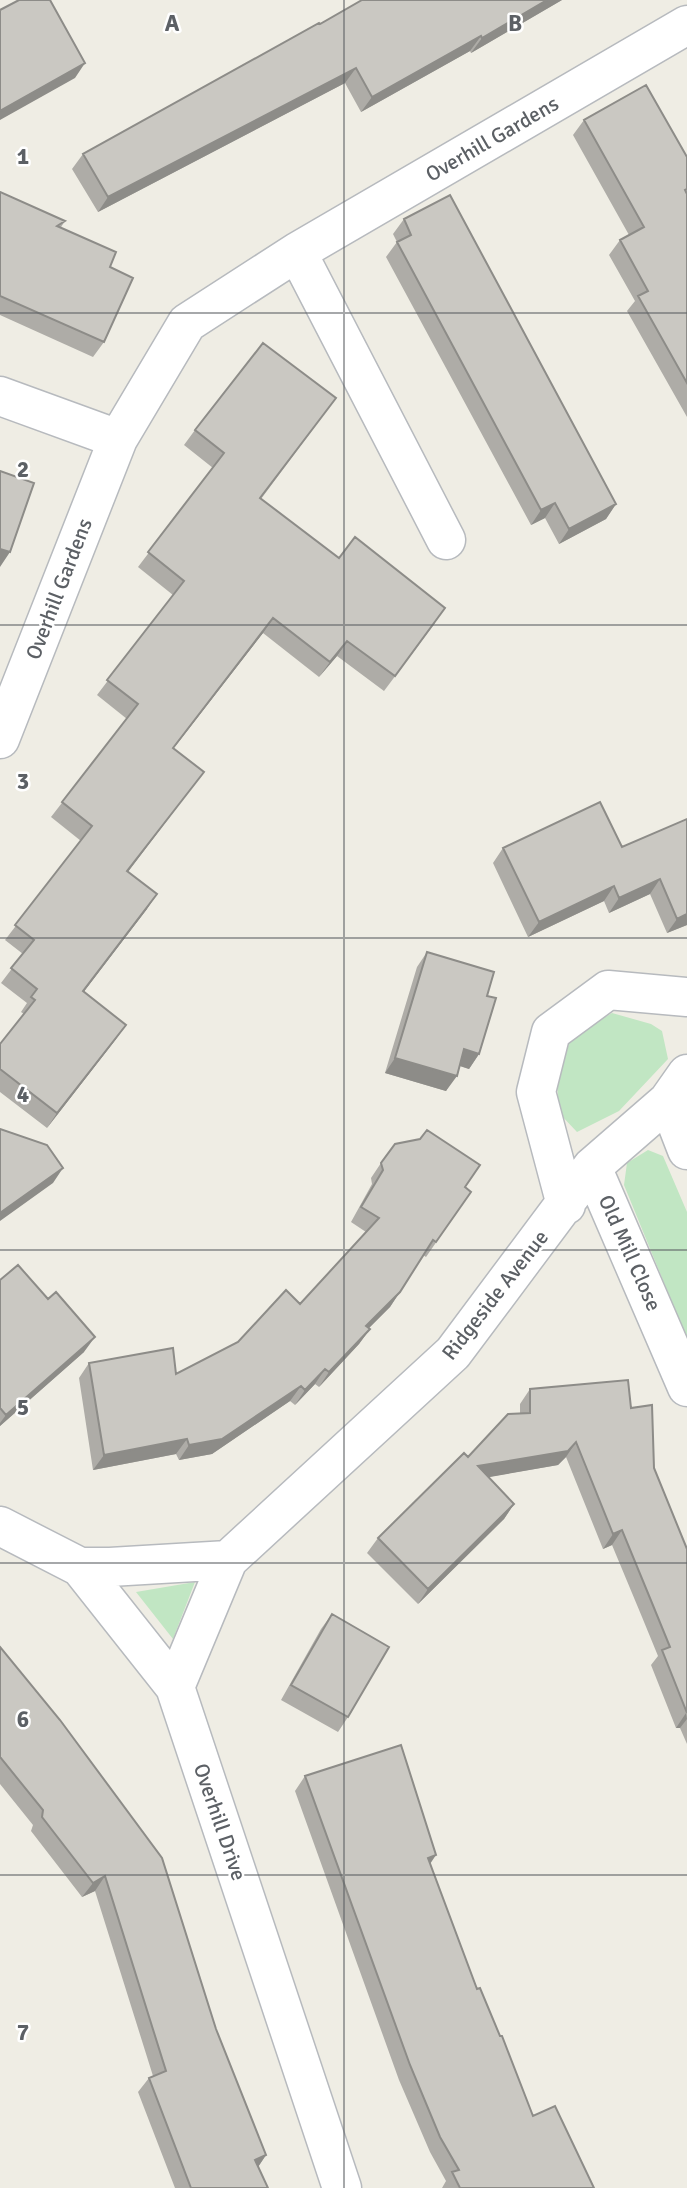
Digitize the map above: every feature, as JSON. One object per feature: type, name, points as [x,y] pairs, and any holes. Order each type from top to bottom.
[{"type":"street","name":"Overhill Gardens","points":[[0,739],[118,439],[187,323],[297,252],[687,25]]},
{"type":"street","points":[[297,252],[446,540]]},
{"type":"street","points":[[0,396],[118,439]]},
{"type":"street","name":"Old Mill Close","points":[[566,1205],[536,1092],[551,1032],[608,990],[687,997]]},
{"type":"street","points":[[677,1088],[687,1150]]},
{"type":"street","name":"Ridgeside Avenue","points":[[174,1687],[228,1560],[453,1353],[592,1167],[677,1088]]},
{"type":"street","name":"Old Mill Close","points":[[592,1167],[678,1335],[687,1387]]},
{"type":"street","name":"Overhill Drive","points":[[0,1526],[80,1567],[174,1687],[342,2188]]},
{"type":"street","points":[[80,1567],[228,1560]]},
{"type":"green space","points":[[612,1013],[651,1024],[662,1031],[668,1059],[619,1111],[577,1132],[559,1113],[557,1083],[571,1037]]},
{"type":"green space","points":[[648,1150],[663,1156],[687,1212],[687,1339],[624,1185],[627,1163]]},
{"type":"green space","points":[[195,1582],[173,1639],[136,1592]]},
{"type":"building","points":[[19,0],[50,0],[85,63],[0,111],[0,10]]},
{"type":"building","points":[[362,0],[547,0],[372,97],[356,68],[108,197],[83,154]]},
{"type":"building","points":[[646,85],[687,157],[687,383],[638,296],[648,291],[620,240],[644,227],[584,120]]},
{"type":"building","points":[[0,192],[65,221],[57,226],[116,252],[110,267],[133,278],[104,342],[0,296]]},
{"type":"building","points":[[450,195],[616,504],[569,529],[555,503],[541,510],[397,242],[411,235],[404,219]]},
{"type":"building","points":[[263,343],[336,398],[260,498],[339,558],[355,537],[445,608],[395,676],[347,641],[330,662],[273,618],[173,748],[204,772],[127,871],[157,894],[83,991],[126,1025],[57,1113],[0,1069],[0,1044],[35,1000],[31,997],[37,989],[11,968],[34,940],[15,925],[92,826],[62,802],[138,704],[107,680],[184,581],[148,552],[224,453],[195,430]]},
{"type":"building","points":[[0,471],[34,483],[10,552],[0,549]]},
{"type":"building","points":[[600,802],[622,847],[687,819],[687,914],[677,919],[660,879],[619,898],[614,886],[539,922],[503,848]]},
{"type":"building","points":[[427,952],[494,972],[487,996],[496,998],[479,1054],[464,1049],[457,1076],[395,1058]]},
{"type":"building","points":[[0,1129],[47,1145],[63,1168],[0,1213]]},
{"type":"building","points":[[427,1130],[480,1165],[465,1187],[471,1192],[436,1242],[433,1240],[400,1292],[366,1326],[370,1329],[329,1372],[325,1369],[305,1390],[301,1386],[222,1439],[189,1445],[187,1439],[104,1455],[89,1363],[173,1348],[176,1374],[238,1342],[286,1290],[300,1304],[379,1218],[361,1207],[383,1170],[381,1163],[395,1144],[420,1139]]},
{"type":"building","points":[[18,1265],[48,1299],[56,1292],[95,1337],[6,1415],[0,1408],[0,1280]]},
{"type":"building","points":[[628,1380],[631,1408],[652,1405],[654,1468],[687,1549],[687,1713],[662,1650],[670,1647],[652,1603],[622,1530],[613,1534],[576,1442],[568,1451],[478,1466],[514,1504],[428,1589],[378,1538],[464,1453],[468,1457],[508,1414],[530,1413],[530,1389]]},
{"type":"building","points":[[332,1614],[389,1647],[348,1717],[291,1685]]},
{"type":"building","points":[[0,1647],[60,1720],[162,1858],[216,2029],[266,2155],[255,2160],[268,2188],[191,2188],[149,2078],[166,2071],[105,1876],[93,1883],[42,1817],[43,1810],[0,1757]]},
{"type":"building","points":[[401,1745],[436,1855],[428,1858],[477,1989],[480,1988],[502,2036],[533,2116],[555,2106],[594,2188],[460,2188],[452,2172],[459,2170],[440,2137],[410,2065],[305,1776]]}]
